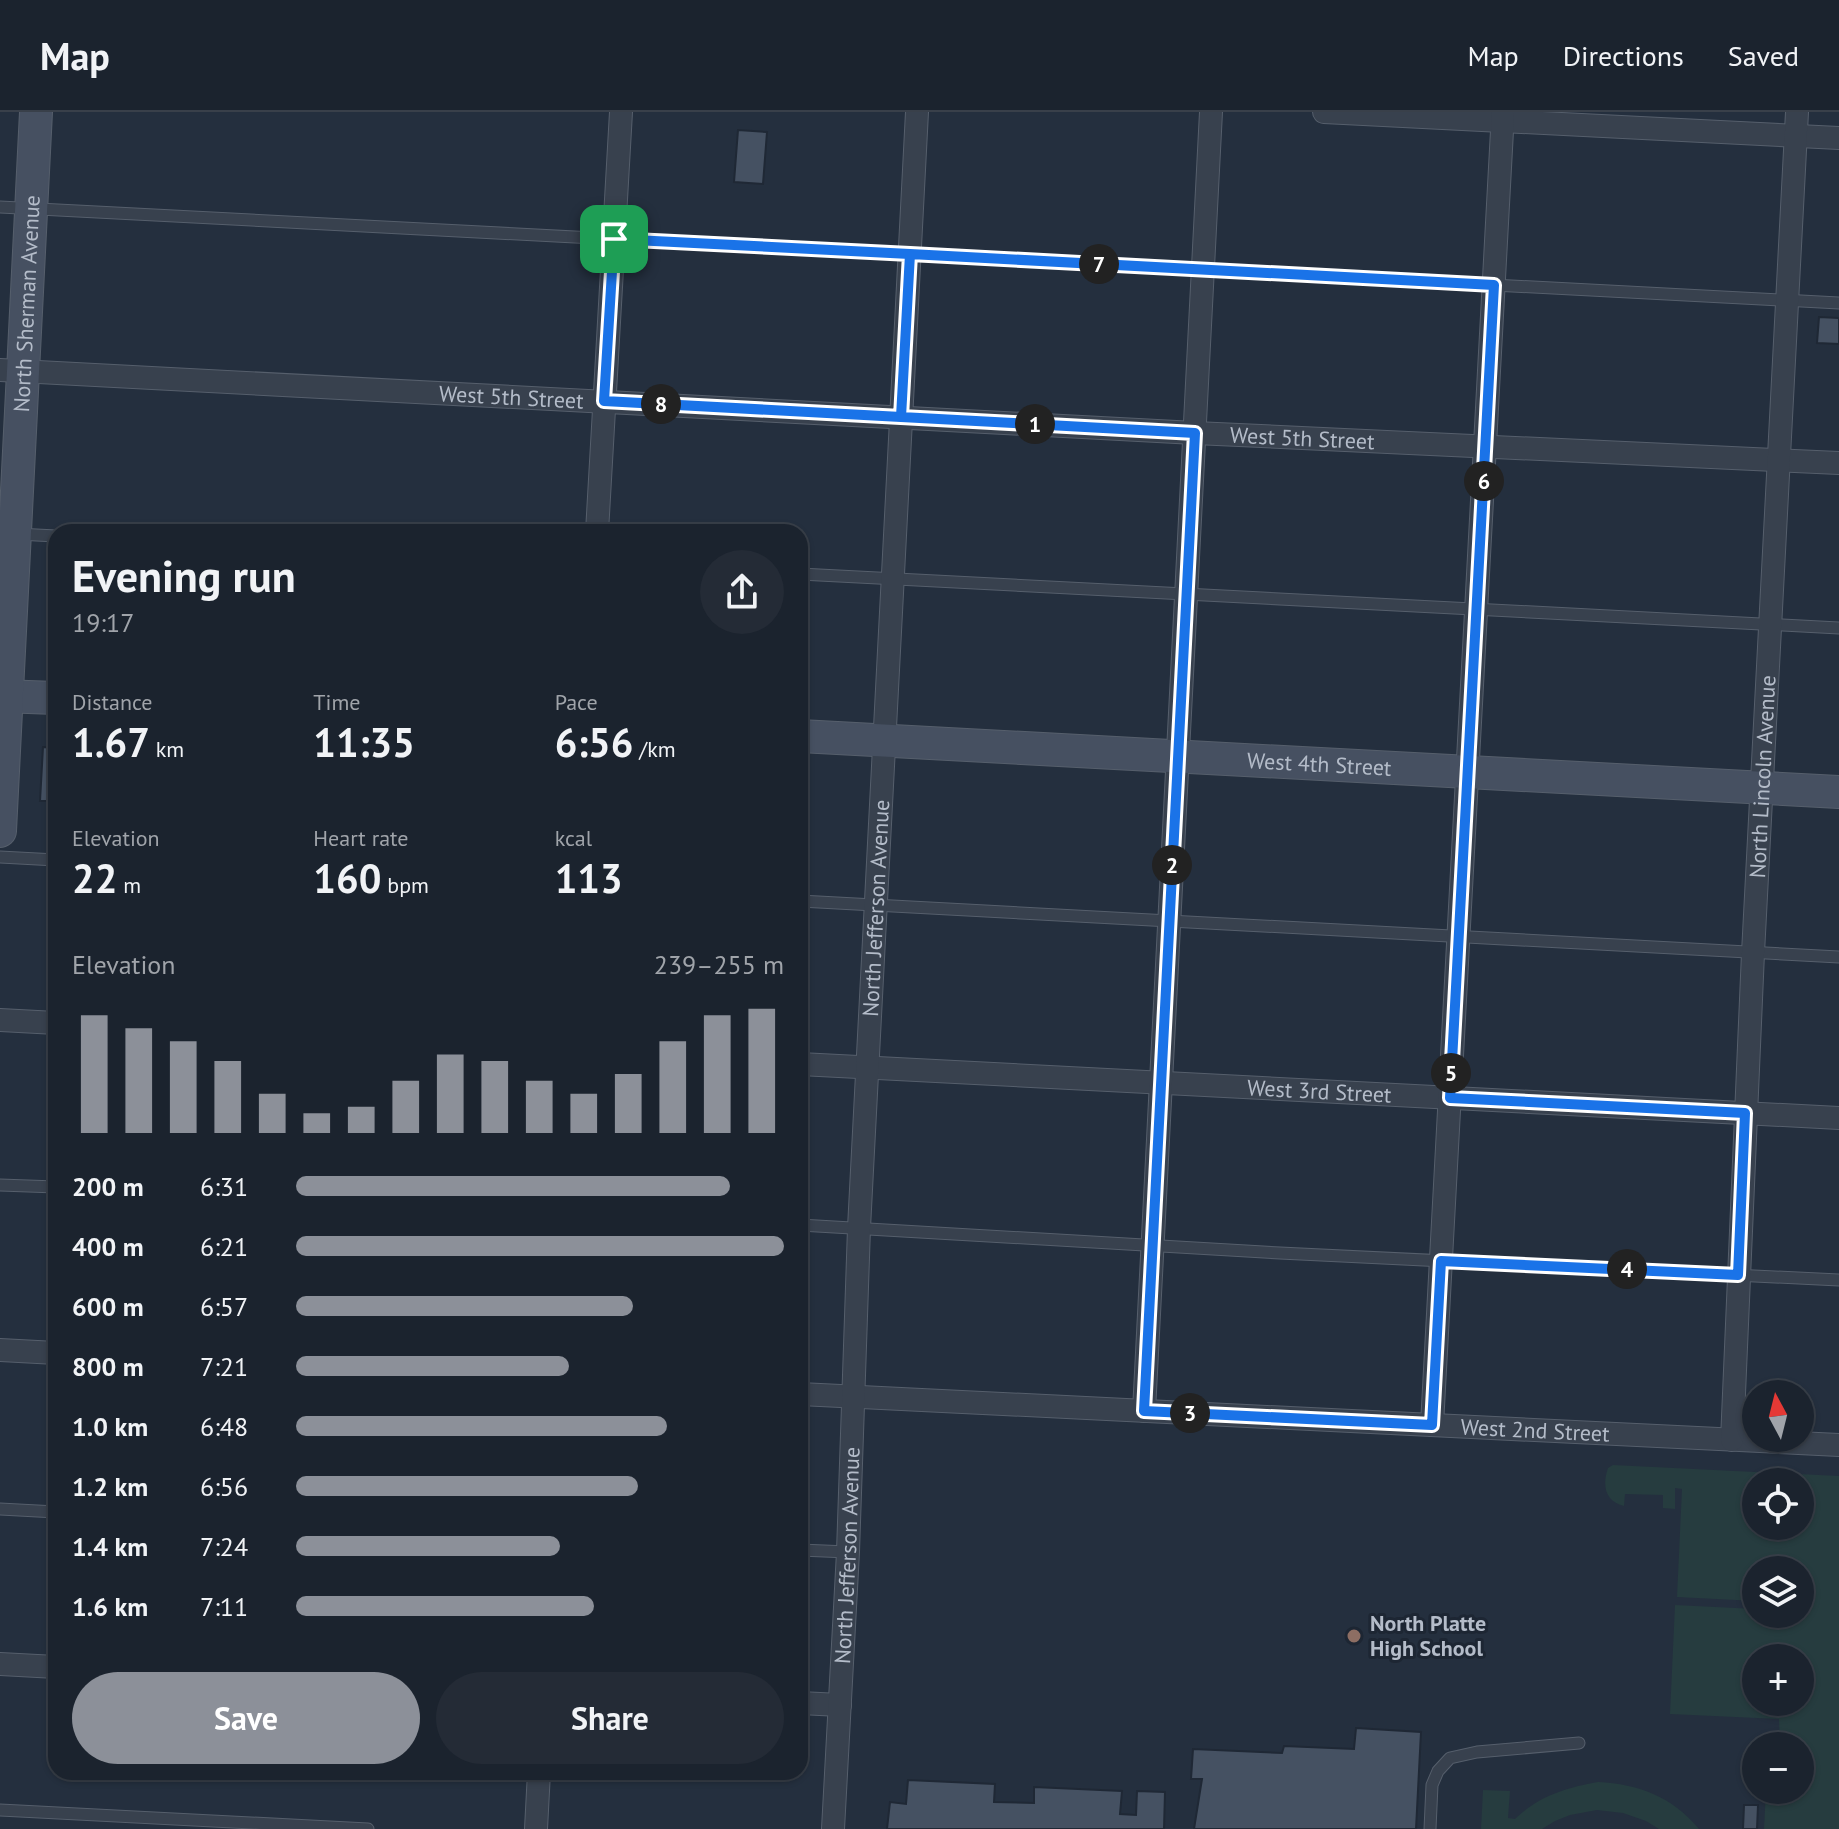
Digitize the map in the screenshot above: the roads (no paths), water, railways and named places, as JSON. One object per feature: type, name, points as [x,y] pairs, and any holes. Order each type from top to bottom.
[{"type":"main road","name":"North Sherman Avenue","points":[[0,831],[15,208],[36,112]]},
{"type":"main road","points":[[3,696],[48,698]]},
{"type":"main road","name":"West 4th Street","points":[[808,736],[1839,792]]},
{"type":"street","points":[[597,524],[621,112]]},
{"type":"street","name":"North Jefferson Avenue","points":[[833,1829],[848,1552],[859,1228],[917,112]]},
{"type":"street","points":[[1144,1411],[1211,112]]},
{"type":"street","points":[[1324,112],[1503,116],[1839,138]]},
{"type":"street","name":"North Lincoln Avenue","points":[[1732,1440],[1745,1113],[1797,112]]},
{"type":"street","points":[[1432,1425],[1503,116]]},
{"type":"street","name":"West 5th Street","points":[[11,371],[1195,433],[1839,463]]},
{"type":"street","points":[[0,1020],[48,1023]]},
{"type":"street","name":"West 3rd Street","points":[[808,1064],[1839,1118]]},
{"type":"street","points":[[0,1350],[48,1353]]},
{"type":"street","name":"West 2nd Street","points":[[808,1394],[1839,1445]]},
{"type":"street","points":[[0,1664],[48,1667]]},
{"type":"street","points":[[808,1703],[840,1705]]},
{"type":"street","points":[[536,1829],[539,1780]]},
{"type":"lane","points":[[15,208],[1839,303]]},
{"type":"lane","points":[[7,533],[48,536]]},
{"type":"lane","points":[[808,575],[1839,628]]},
{"type":"lane","points":[[0,857],[48,860]]},
{"type":"lane","points":[[808,901],[1839,957]]},
{"type":"lane","points":[[0,1185],[48,1187]]},
{"type":"lane","points":[[808,1225],[1839,1280]]},
{"type":"lane","points":[[0,1509],[48,1512]]},
{"type":"lane","points":[[808,1550],[848,1552]]},
{"type":"lane","points":[[1430,1829],[1432,1785],[1438,1771],[1450,1758],[1477,1752],[1579,1743]]},
{"type":"lane","points":[[0,1810],[368,1829]]},
{"type":"place","name":"North Platte High School","points":[[1354,1636]]}]
